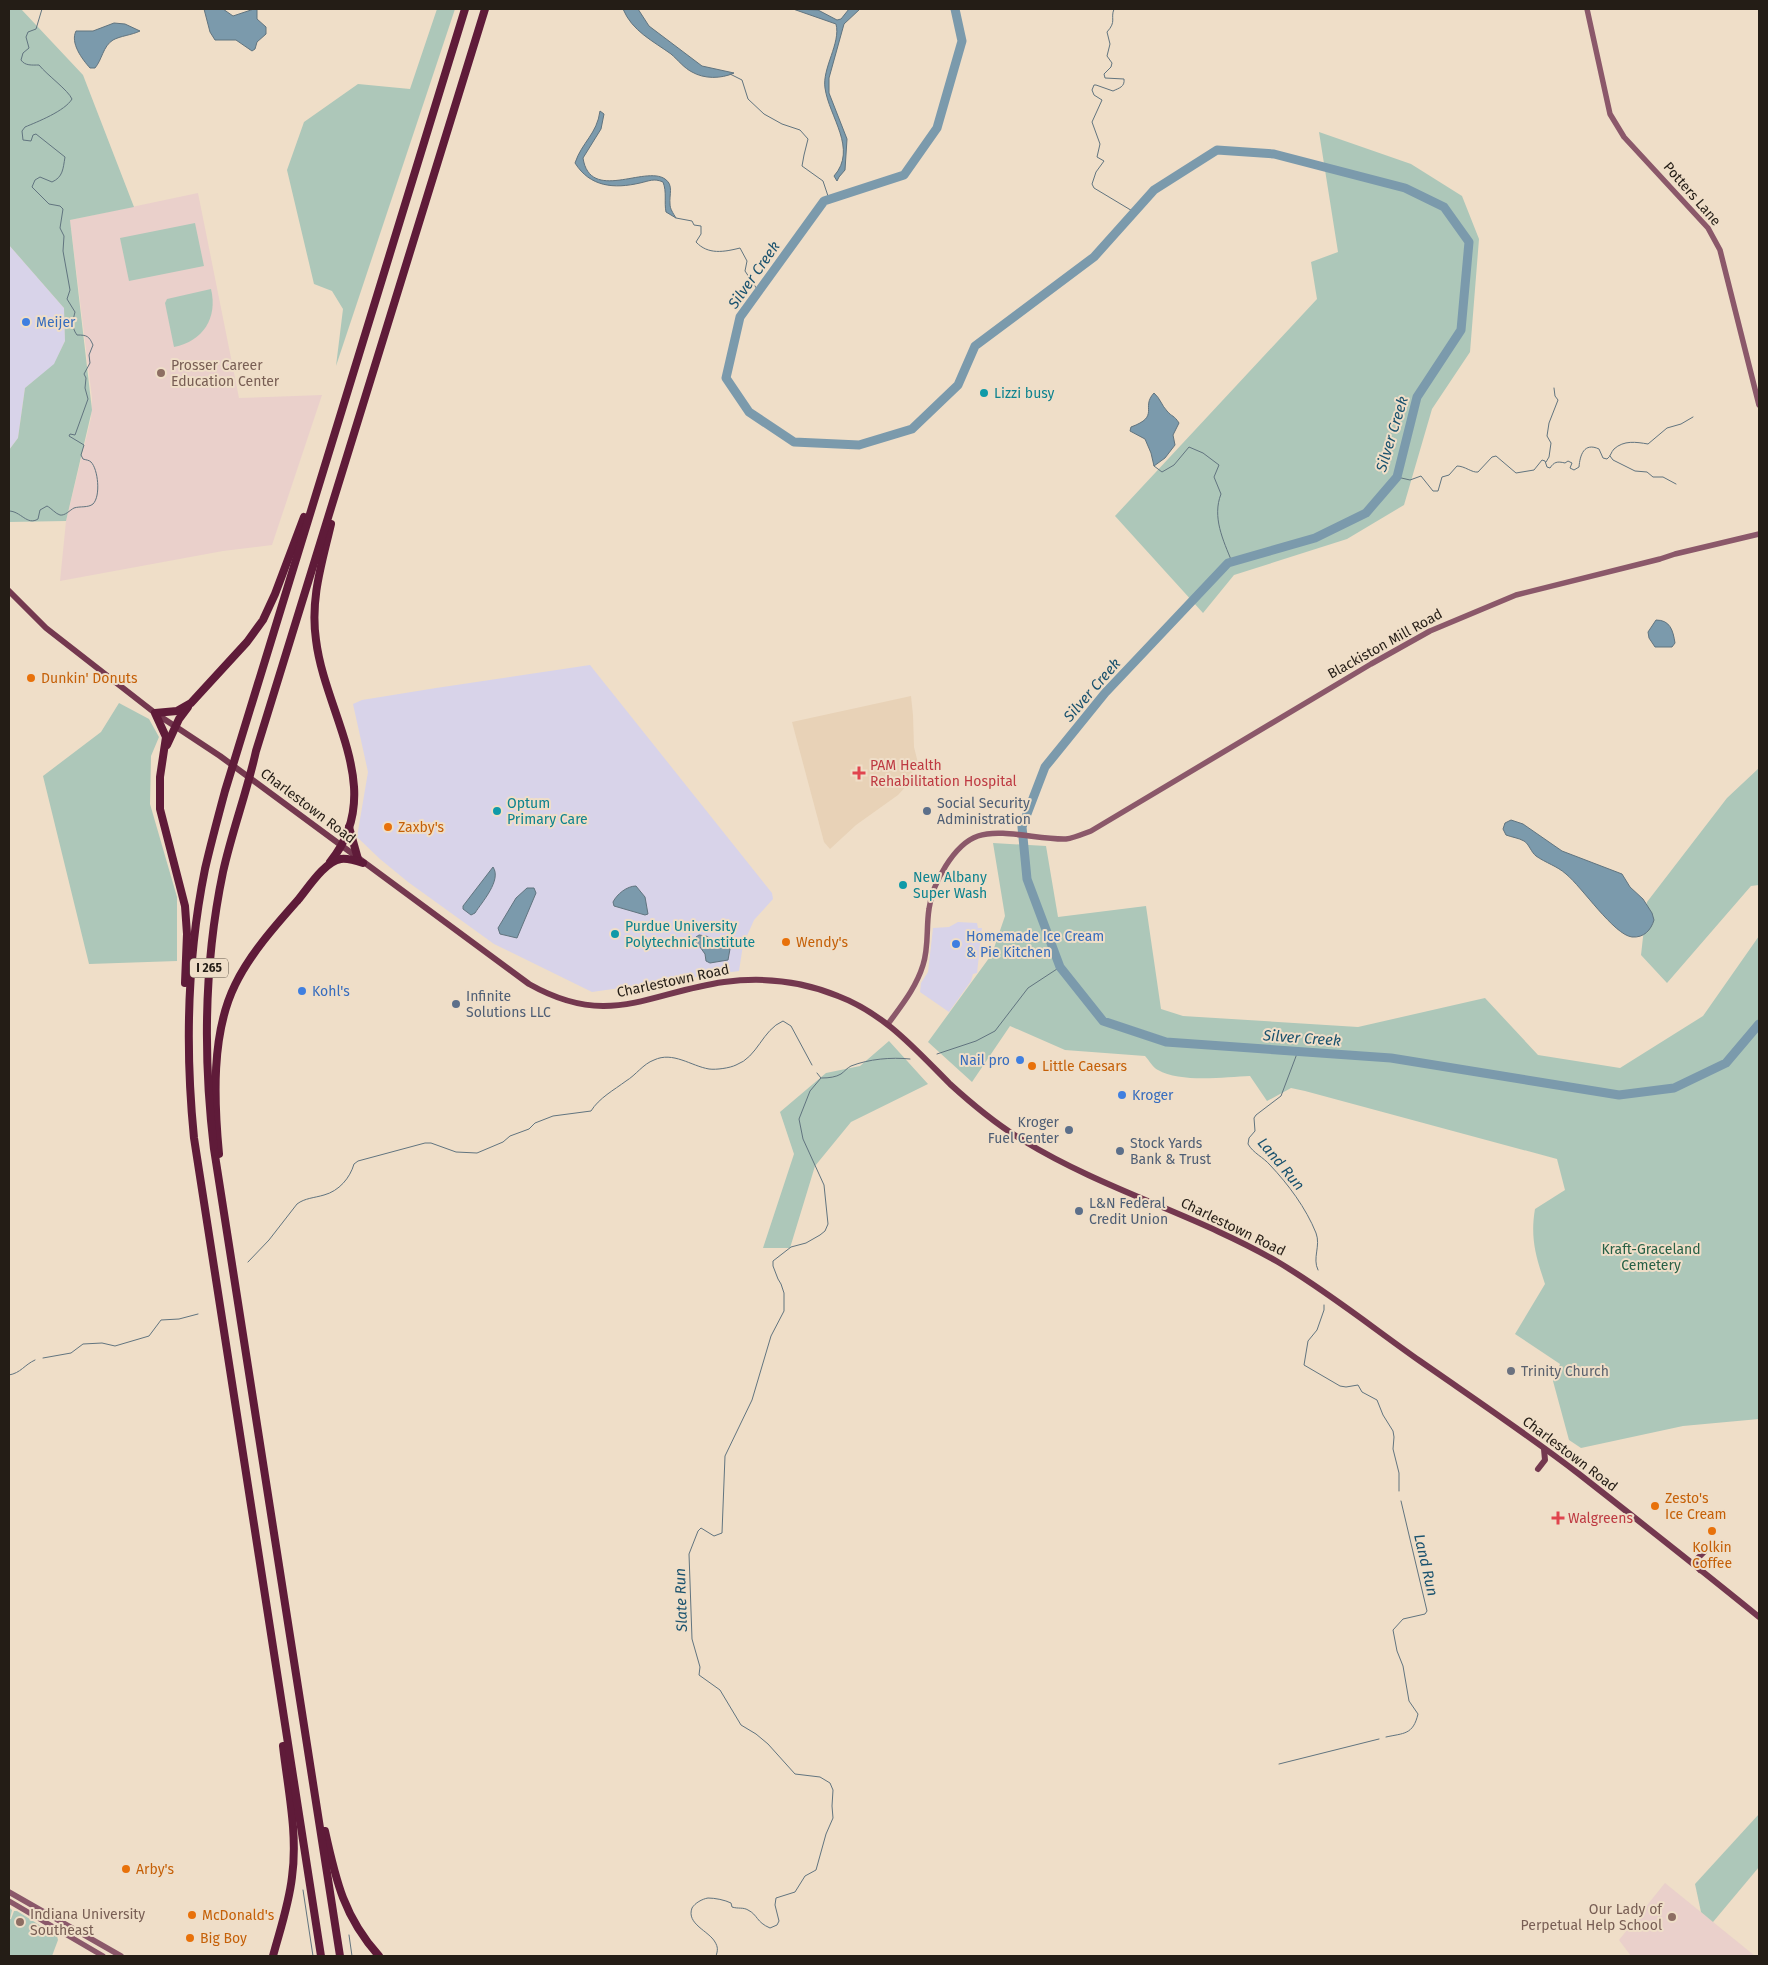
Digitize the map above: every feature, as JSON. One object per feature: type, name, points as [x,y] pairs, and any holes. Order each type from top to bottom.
[{"type":"highway","name":"I 265","points":[[321,1956],[194,1138],[189,1084],[188,1030],[196,925],[205,869],[214,830],[465,9]]},
{"type":"highway","name":"I 265","points":[[340,1956],[212,1130],[207,1074],[208,992],[216,910],[231,839],[256,751],[485,9]]},
{"type":"highway","points":[[165,750],[179,719],[191,703],[247,642],[269,607],[286,566],[342,412]]},
{"type":"highway","points":[[346,462],[319,570],[314,614],[318,655],[349,751],[354,773],[354,793],[350,825],[351,836],[361,861]]},
{"type":"highway","points":[[188,1030],[185,980],[187,934],[185,906],[159,798],[166,737],[155,713],[176,711],[191,703]]},
{"type":"highway","points":[[228,1240],[219,1149],[216,1067],[220,1033],[224,1018],[234,986],[250,961],[341,846],[350,825]]},
{"type":"highway","points":[[327,865],[344,858],[361,861]]},
{"type":"highway","points":[[273,1956],[288,1905],[294,1863],[292,1821],[280,1724],[283,1715]]},
{"type":"highway","points":[[310,1763],[340,1893],[357,1927],[378,1956]]},
{"type":"main road","name":"Potters Lane","points":[[1587,9],[1610,114],[1624,137],[1708,228],[1720,250],[1759,405]]},
{"type":"main road","name":"Blackiston Mill Road","points":[[888,1024],[914,987],[923,966],[927,943],[928,910],[938,879],[954,854],[967,842],[984,834],[1071,838],[1104,824],[1371,664],[1430,631],[1466,615],[1524,593],[1759,534]]},
{"type":"main road","name":"Charlestown Road","points":[[9,591],[46,628],[155,713],[220,756],[519,977],[540,990],[564,1000],[589,1005],[614,1006],[639,1003],[718,983],[744,980],[776,981],[805,985],[838,996],[864,1008],[888,1024],[914,1046],[966,1098],[1005,1129],[1042,1152],[1216,1230],[1282,1264],[1576,1472],[1759,1617]]},
{"type":"main road","points":[[1538,1469],[1545,1460],[1544,1449]]},
{"type":"main road","points":[[1700,1570],[1697,1565],[1698,1558],[1707,1549]]},
{"type":"main road","points":[[9,1892],[121,1956]]},
{"type":"main road","points":[[9,1901],[103,1956]]},
{"type":"shaded area","name":"Prosser Career Education Center","points":[[198,193],[239,398],[322,395],[272,545],[223,551],[60,581],[66,521],[91,418],[92,398],[70,220]]},
{"type":"shaded area","points":[[9,245],[64,308],[65,341],[54,365],[25,388],[18,438],[9,450]]},
{"type":"shaded area","points":[[590,665],[772,893],[773,899],[754,920],[743,945],[739,971],[592,992],[494,944],[408,882],[357,837],[368,772],[353,704],[362,700]]},
{"type":"shaded area","name":"PAM Health Rehabilitation Hospital","points":[[911,696],[914,747],[919,767],[913,770],[909,783],[898,795],[856,825],[830,849],[824,842],[792,722]]},
{"type":"shaded area","points":[[958,922],[977,923],[978,928],[982,928],[977,973],[973,974],[971,981],[949,1012],[920,992],[921,983],[928,972],[933,928],[949,927]]},
{"type":"shaded area","name":"Our Lady of Perpetual Help School","points":[[1665,1883],[1755,1956],[1631,1956],[1619,1940]]},
{"type":"green space","points":[[9,9],[21,9],[83,75],[134,207],[70,220],[92,410],[66,521],[9,522],[9,450],[18,438],[25,388],[54,364],[65,341],[64,308],[9,245]]},
{"type":"green space","points":[[437,9],[455,9],[336,366],[343,309],[332,291],[314,284],[287,170],[304,122],[358,84],[410,89]]},
{"type":"green space","points":[[1319,132],[1411,164],[1462,196],[1479,239],[1470,352],[1432,409],[1404,505],[1347,539],[1234,575],[1203,613],[1115,516],[1317,299],[1311,262],[1338,252]]},
{"type":"green space","points":[[195,223],[204,266],[129,281],[120,238]]},
{"type":"green space","points":[[211,289],[212,309],[206,327],[193,339],[174,347],[165,303],[167,299]]},
{"type":"green space","points":[[119,703],[149,719],[159,737],[151,756],[150,804],[177,897],[177,961],[89,964],[43,776],[101,732]]},
{"type":"green space","points":[[1759,768],[1759,885],[1751,886],[1667,983],[1641,955],[1647,902],[1727,798]]},
{"type":"green space","name":"Kraft-Graceland Cemetery","points":[[993,843],[1046,846],[1058,917],[1146,906],[1161,1009],[1183,1016],[1358,1027],[1485,998],[1538,1055],[1620,1068],[1703,1016],[1759,936],[1759,1419],[1683,1426],[1581,1448],[1569,1440],[1553,1381],[1560,1364],[1515,1334],[1545,1284],[1535,1247],[1533,1229],[1535,1209],[1565,1190],[1557,1159],[1291,1088],[1267,1101],[1250,1076],[1178,1077],[1156,1069],[1145,1056],[1065,1050],[1010,1026],[972,1082],[928,1042],[992,954],[1005,916]]},
{"type":"green space","points":[[889,1041],[928,1084],[851,1122],[815,1166],[790,1248],[763,1248],[794,1154],[780,1112],[826,1073],[860,1066]]},
{"type":"green space","points":[[1759,1814],[1759,1867],[1713,1922],[1701,1912],[1695,1884]]},
{"type":"green space","name":"Indiana University Southeast","points":[[9,1907],[12,1910],[10,1919],[14,1911],[17,1911],[57,1936],[58,1940],[52,1956],[9,1956]]},
{"type":"water","points":[[204,9],[223,9],[233,16],[257,9],[257,19],[266,27],[266,34],[257,42],[255,49],[252,51],[236,40],[215,40],[210,32]]},
{"type":"water","points":[[623,9],[638,9],[649,26],[702,66],[734,73],[713,77],[702,76],[689,70],[637,29]]},
{"type":"water","points":[[793,9],[818,10],[837,20],[841,19],[849,9],[860,9],[844,24],[829,78],[829,93],[847,139],[845,170],[837,181],[834,176],[841,166],[843,144],[825,88],[826,72],[836,39],[836,24]]},
{"type":"water","points":[[114,23],[125,24],[140,31],[113,40],[107,46],[95,68],[90,68],[80,56],[76,46],[76,31],[93,31]]},
{"type":"water","points":[[600,111],[604,114],[601,129],[583,158],[588,171],[596,178],[607,181],[645,176],[656,176],[665,179],[668,181],[671,190],[670,206],[676,218],[666,212],[663,182],[654,180],[630,185],[612,186],[588,177],[575,163],[581,149],[596,126]]},
{"type":"water","points":[[1154,393],[1165,409],[1179,423],[1173,435],[1175,445],[1165,458],[1154,466],[1145,439],[1130,431],[1131,427],[1140,423],[1148,415],[1150,398]]},
{"type":"water","points":[[1656,620],[1665,622],[1670,627],[1675,643],[1672,647],[1655,647],[1649,638],[1648,632]]},
{"type":"water","points":[[1511,820],[1523,824],[1562,851],[1622,874],[1630,887],[1643,899],[1652,913],[1654,920],[1649,930],[1643,935],[1632,937],[1616,928],[1566,874],[1536,856],[1524,841],[1506,835],[1503,829],[1505,823]]},
{"type":"water","points":[[493,867],[495,878],[493,884],[475,913],[471,915],[463,909],[463,906]]},
{"type":"water","points":[[636,886],[645,897],[648,914],[645,915],[614,906],[613,902],[620,893],[629,887]]},
{"type":"water","points":[[527,888],[534,888],[536,893],[517,938],[500,934],[498,928],[516,898]]},
{"type":"water","points":[[699,935],[706,936],[730,949],[728,960],[710,963],[706,961],[705,954],[695,940]]},
{"type":"waterway","points":[[9,511],[31,521],[38,519],[40,510],[47,506],[58,514],[64,515],[74,508],[93,504],[98,489],[97,476],[93,465],[90,461],[83,459],[81,455],[84,445],[69,436],[70,434],[75,435],[88,399],[84,374],[90,363],[89,355],[93,345],[87,337],[77,335],[75,332],[73,324],[75,312],[67,299],[70,290],[63,251],[64,236],[60,228],[63,209],[60,206],[49,204],[32,187],[35,180],[40,177],[52,182],[58,178],[62,172],[65,157],[36,134],[33,135],[31,141],[23,140],[22,131],[25,127],[57,112],[72,99],[39,65],[27,64],[21,60],[23,53],[29,48],[26,37],[28,32],[36,29],[42,9]]},
{"type":"waterway","name":"Silver Creek","points":[[955,9],[962,41],[937,128],[904,175],[824,201],[740,317],[726,378],[749,412],[794,442],[859,445],[912,429],[958,385],[975,346],[1094,257],[1154,190],[1217,150],[1274,154],[1405,188],[1444,207],[1469,242],[1461,330],[1417,397],[1397,477],[1366,513],[1315,538],[1228,563],[1105,693],[1045,767],[1022,827],[1027,879],[1060,967],[1103,1021],[1166,1042],[1391,1058],[1619,1095],[1674,1088],[1726,1063],[1759,1024]]},
{"type":"waterway","points":[[1114,9],[1113,23],[1107,32],[1110,44],[1107,56],[1112,63],[1111,67],[1104,74],[1105,78],[1124,79],[1124,84],[1113,91],[1096,85],[1094,85],[1092,90],[1094,95],[1102,100],[1092,122],[1100,144],[1097,157],[1104,161],[1096,172],[1092,184],[1094,188],[1134,212]]},
{"type":"waterway","points":[[730,74],[742,80],[748,99],[764,114],[782,124],[800,130],[808,139],[802,166],[823,181],[829,199]]},
{"type":"waterway","points":[[676,218],[692,221],[694,225],[701,226],[701,234],[696,242],[706,249],[722,251],[740,248],[747,261],[745,271],[759,292]]},
{"type":"waterway","points":[[1546,462],[1549,457],[1551,443],[1547,436],[1549,423],[1558,400],[1555,396],[1554,388]]},
{"type":"waterway","points":[[1397,477],[1410,480],[1421,476],[1433,491],[1438,491],[1442,477],[1449,475],[1457,466],[1478,472],[1492,457],[1496,456],[1516,473],[1534,470],[1542,460],[1550,468],[1553,464],[1568,461],[1572,463],[1570,468],[1574,470],[1579,467],[1580,458],[1586,448],[1594,447],[1599,449],[1603,458],[1607,459],[1614,449],[1622,444],[1635,442],[1648,444],[1667,428],[1681,424],[1693,417]]},
{"type":"waterway","points":[[1154,466],[1162,472],[1174,465],[1189,447],[1203,453],[1219,465],[1214,477],[1221,494],[1218,520],[1222,537],[1232,562]]},
{"type":"waterway","points":[[1610,456],[1613,460],[1635,471],[1647,472],[1653,477],[1663,477],[1676,484]]},
{"type":"waterway","points":[[937,1054],[976,1041],[995,1031],[1028,988],[1060,967]]},
{"type":"waterway","points":[[248,1262],[269,1240],[297,1204],[306,1199],[329,1193],[339,1187],[347,1179],[354,1164],[358,1161],[425,1143],[431,1143],[456,1152],[477,1153],[503,1142],[510,1136],[529,1129],[535,1123],[553,1116],[591,1111],[602,1098],[654,1060],[668,1057],[675,1058],[712,1069],[736,1065],[750,1056],[770,1031],[783,1021],[791,1026],[812,1065]]},
{"type":"waterway","name":"Land Run","points":[[1298,1051],[1281,1096],[1254,1118],[1255,1131],[1249,1138],[1248,1144],[1283,1180],[1307,1214],[1316,1233],[1318,1243],[1316,1261],[1318,1270]]},
{"type":"waterway","points":[[822,1078],[837,1076],[851,1066],[873,1060],[888,1058],[910,1059]]},
{"type":"waterway","name":"Slate Run","points":[[817,1073],[821,1078]]},
{"type":"waterway","name":"Slate Run","points":[[716,1956],[717,1945],[692,1919],[693,1906],[706,1899],[720,1899],[731,1903],[732,1907],[748,1910],[770,1928],[777,1925],[779,1921],[775,1905],[776,1898],[795,1892],[805,1876],[816,1870],[826,1834],[833,1818],[833,1790],[830,1783],[820,1777],[795,1774],[768,1744],[741,1725],[720,1690],[699,1675],[700,1667],[692,1639],[689,1554],[701,1528],[714,1536],[722,1533],[725,1456],[752,1400],[771,1336],[784,1311],[784,1293],[773,1266],[773,1261],[791,1247],[806,1243],[820,1235],[825,1231],[828,1224],[824,1185],[803,1139],[799,1119],[810,1091],[821,1078]]},
{"type":"waterway","name":"Land Run","points":[[1324,1305],[1317,1330],[1308,1341],[1304,1365],[1340,1386],[1358,1385],[1362,1392],[1377,1400],[1383,1415],[1393,1431],[1393,1449],[1399,1473],[1399,1491]]},
{"type":"waterway","points":[[43,1358],[71,1353],[83,1344],[102,1343],[115,1346],[149,1336],[161,1320],[179,1319],[198,1314]]},
{"type":"waterway","points":[[9,1375],[17,1373],[35,1360]]},
{"type":"waterway","name":"Land Run","points":[[1386,1737],[1407,1732],[1413,1726],[1418,1714],[1409,1701],[1403,1666],[1397,1651],[1393,1630],[1403,1619],[1425,1614],[1427,1611],[1401,1501]]},
{"type":"waterway","name":"Land Run","points":[[1279,1764],[1379,1739]]},
{"type":"waterway","points":[[303,1890],[313,1956]]},
{"type":"waterway","points":[[349,1935],[352,1956]]},
{"type":"place","name":"Meijer","points":[[26,322]]},
{"type":"place","name":"Prosser Career Education Center","points":[[161,373]]},
{"type":"place","name":"Lizzi busy","points":[[984,393]]},
{"type":"place","name":"Dunkin' Donuts","points":[[31,678]]},
{"type":"place","name":"PAM Health Rehabilitation Hospital","points":[[859,773]]},
{"type":"place","name":"Optum Primary Care","points":[[497,811]]},
{"type":"place","name":"Social Security Administration","points":[[927,811]]},
{"type":"place","name":"Zaxby's","points":[[388,827]]},
{"type":"place","name":"New Albany Super Wash","points":[[903,885]]},
{"type":"place","name":"Purdue University Polytechnic Institute","points":[[615,934]]},
{"type":"place","name":"Wendy's","points":[[786,942]]},
{"type":"place","name":"Homemade Ice Cream & Pie Kitchen","points":[[956,944]]},
{"type":"place","name":"Kohl's","points":[[302,991]]},
{"type":"place","name":"Infinite Solutions LLC","points":[[456,1004]]},
{"type":"place","name":"Nail pro","points":[[1020,1060]]},
{"type":"place","name":"Little Caesars","points":[[1032,1066]]},
{"type":"place","name":"Kroger","points":[[1122,1095]]},
{"type":"place","name":"Kroger Fuel Center","points":[[1069,1130]]},
{"type":"place","name":"Stock Yards Bank & Trust","points":[[1120,1151]]},
{"type":"place","name":"L&N Federal Credit Union","points":[[1079,1211]]},
{"type":"place","name":"Trinity Church","points":[[1511,1371]]},
{"type":"place","name":"Zesto's Ice Cream","points":[[1655,1506]]},
{"type":"place","name":"Walgreens","points":[[1558,1518]]},
{"type":"place","name":"Kolkin Coffee","points":[[1712,1531]]},
{"type":"place","name":"Arby's","points":[[126,1869]]},
{"type":"place","name":"McDonald's","points":[[192,1915]]},
{"type":"place","name":"Our Lady of Perpetual Help School","points":[[1672,1917]]},
{"type":"place","name":"Indiana University Southeast","points":[[20,1922]]},
{"type":"place","name":"Big Boy","points":[[190,1938]]}]
